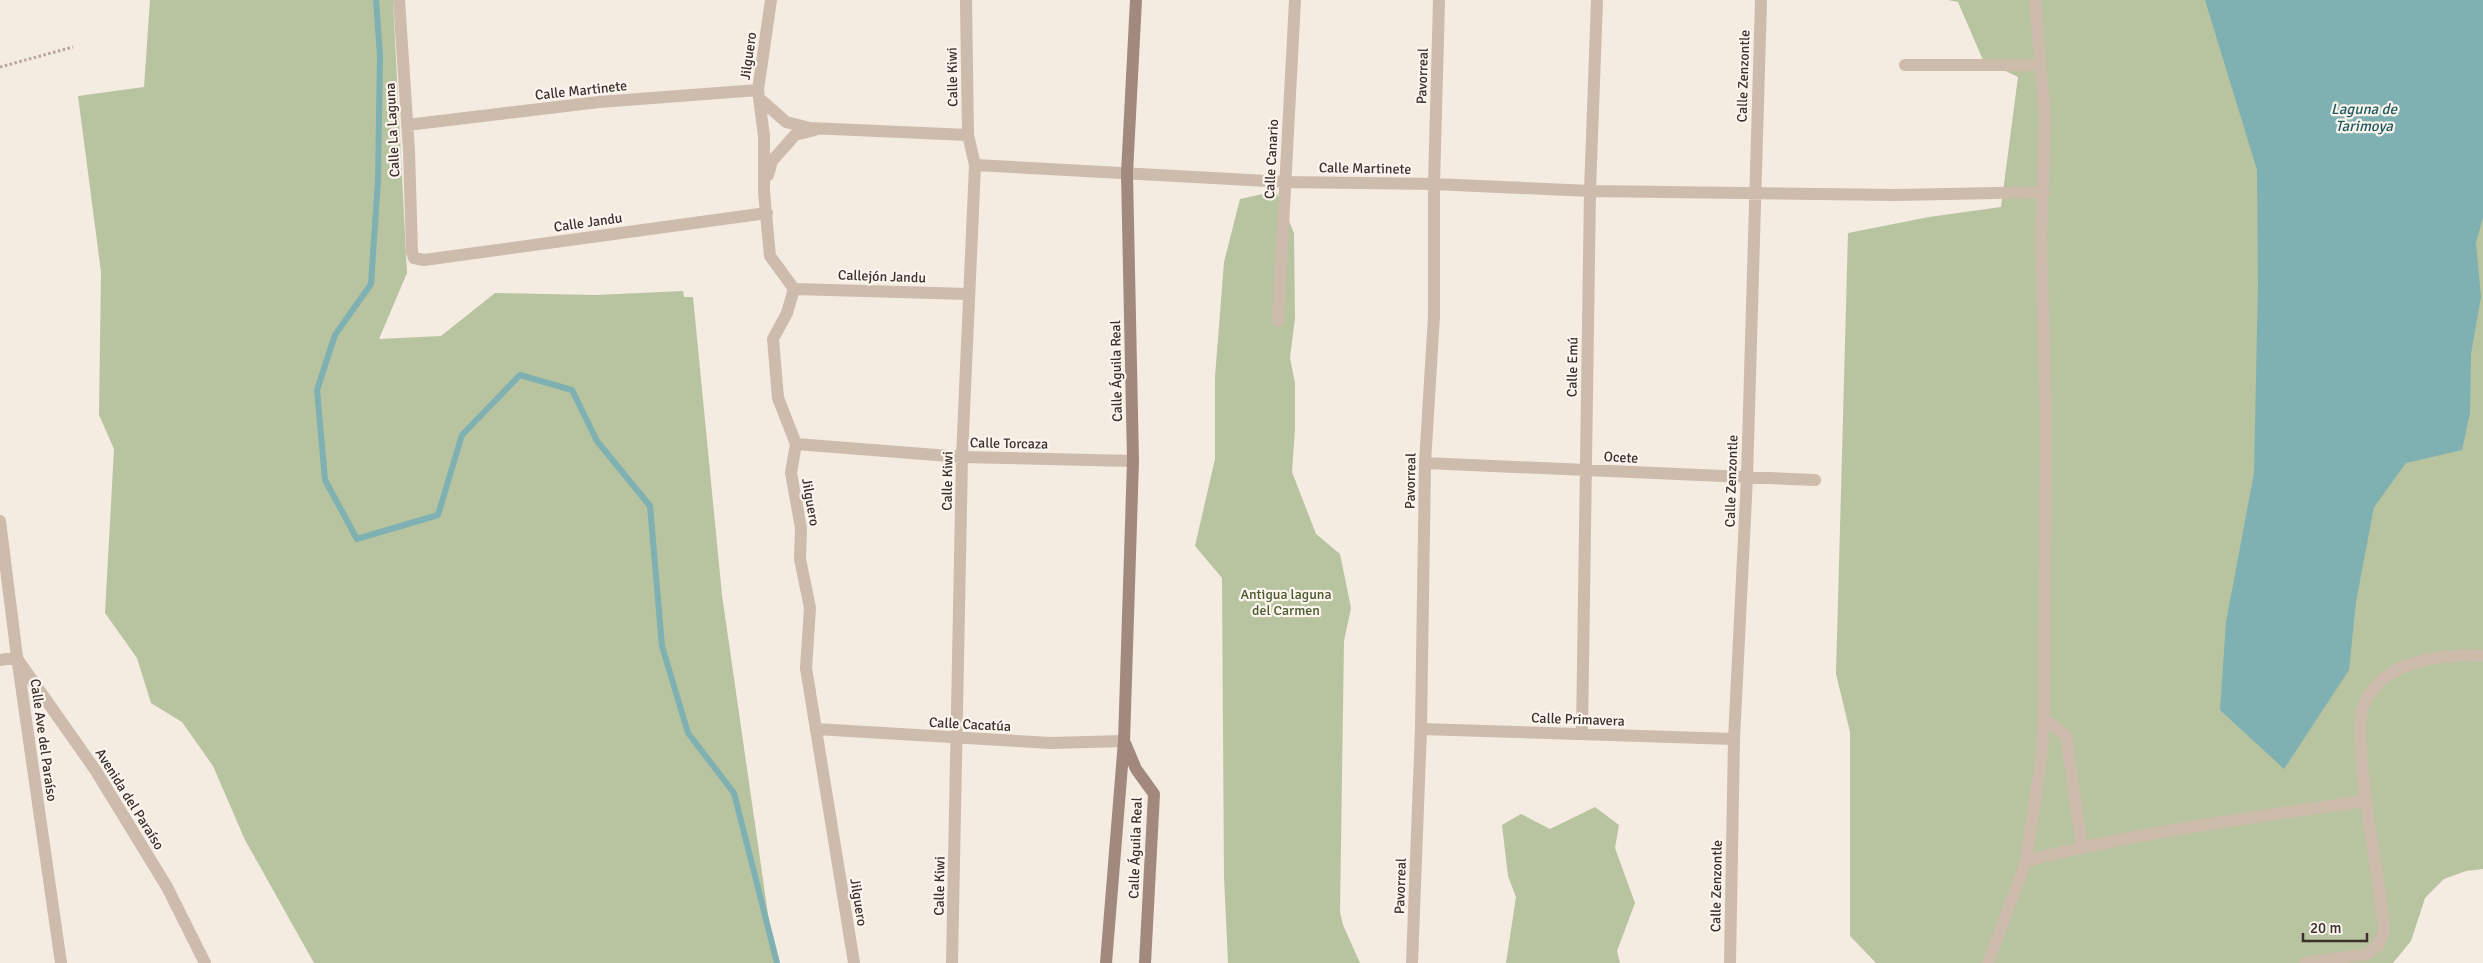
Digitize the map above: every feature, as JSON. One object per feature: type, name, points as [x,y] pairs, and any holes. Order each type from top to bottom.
[{"type":"street","name":"Calle La Laguna","points":[[399,0],[407,125],[412,252],[414,258]]},
{"type":"street","name":"Jilguero","points":[[771,0],[759,95],[764,136],[764,192],[770,256],[794,289]]},
{"type":"street","name":"Calle Kiwi","points":[[952,963],[962,457],[975,165],[968,135],[966,0]]},
{"type":"street","name":"Calle Águila Real","points":[[1106,963],[1124,740],[1133,461],[1127,173],[1136,0]]},
{"type":"street","name":"Calle Canario","points":[[1278,320],[1295,0]]},
{"type":"street","name":"Pavorreal","points":[[1412,963],[1421,729],[1426,463],[1434,316],[1434,184],[1439,0]]},
{"type":"street","name":"Calle Emú","points":[[1582,734],[1590,191],[1597,0]]},
{"type":"street","name":"Calle Zenzontle","points":[[1730,963],[1734,739],[1747,477],[1761,0]]},
{"type":"street","points":[[1988,963],[2026,861],[2041,760],[2044,719],[2046,417],[2041,240],[2045,117],[2035,0]]},
{"type":"street","points":[[1905,65],[2040,65]]},
{"type":"street","name":"Calle Martinete","points":[[407,125],[599,102],[759,95]]},
{"type":"street","points":[[759,95],[786,122],[820,129],[968,135]]},
{"type":"street","points":[[764,192],[772,161],[795,135],[820,129]]},
{"type":"street","name":"Calle Martinete","points":[[975,165],[1285,182],[1434,184],[1590,191],[1896,195],[2044,192]]},
{"type":"street","name":"Calle Jandu","points":[[414,258],[424,260],[767,213]]},
{"type":"street","points":[[794,289],[787,313],[773,340],[778,398],[796,444]]},
{"type":"street","name":"Callejón Jandu","points":[[794,289],[969,294]]},
{"type":"street","name":"Jilguero","points":[[796,444],[791,473],[802,528],[800,559],[810,608],[806,668],[854,963]]},
{"type":"street","name":"Calle Torcaza","points":[[796,444],[962,457],[1133,461]]},
{"type":"street","name":"Ocete","points":[[1426,463],[1815,480]]},
{"type":"street","name":"Calle Ave del Paraíso","points":[[0,521],[17,658],[61,963]]},
{"type":"street","points":[[2305,963],[2366,954],[2378,946],[2384,931],[2365,801],[2360,726],[2363,705],[2379,680],[2422,659],[2470,655],[2483,656]]},
{"type":"street","points":[[0,660],[17,658]]},
{"type":"street","name":"Avenida del Paraíso","points":[[17,658],[96,771],[167,887],[205,963]]},
{"type":"street","points":[[2044,719],[2066,734],[2082,848]]},
{"type":"street","name":"Calle Cacatúa","points":[[816,729],[957,739],[1050,743],[1124,740]]},
{"type":"street","name":"Calle Primavera","points":[[1421,729],[1734,739]]},
{"type":"street","name":"Calle Águila Real","points":[[1124,740],[1136,768],[1154,794],[1145,963]]},
{"type":"street","points":[[2026,861],[2082,848],[2229,822],[2365,801]]},
{"type":"path","points":[[0,66],[74,47]]},
{"type":"green space","points":[[150,0],[393,0],[407,273],[379,339],[441,336],[495,293],[596,295],[683,291],[684,297],[693,297],[722,595],[775,963],[314,963],[245,840],[213,766],[182,722],[151,703],[137,658],[105,613],[114,449],[99,415],[101,272],[78,96],[144,87]]},
{"type":"green space","points":[[1948,0],[2483,0],[2483,869],[2466,871],[2444,879],[2425,898],[2411,941],[2393,963],[1876,963],[1850,936],[1850,732],[1836,674],[1848,233],[1929,217],[2001,207],[2018,77],[1983,60],[1958,2]]},
{"type":"green space","name":"Antigua laguna del Carmen","points":[[1276,191],[1294,233],[1295,318],[1290,358],[1295,383],[1295,429],[1292,472],[1316,534],[1340,554],[1351,608],[1344,641],[1340,912],[1343,925],[1360,963],[1228,963],[1224,877],[1222,578],[1195,546],[1215,459],[1215,377],[1224,262],[1240,199]]},
{"type":"green space","points":[[1595,807],[1619,825],[1615,848],[1635,903],[1617,951],[1620,963],[1506,963],[1516,897],[1508,876],[1502,825],[1521,814],[1550,829]]},
{"type":"water","name":"Laguna de Tarimoya","points":[[2205,0],[2483,0],[2483,217],[2476,243],[2481,297],[2471,354],[2470,413],[2462,450],[2406,463],[2374,507],[2356,602],[2349,670],[2284,769],[2220,710],[2226,622],[2254,473],[2258,284],[2257,170]]},
{"type":"waterway","points":[[376,0],[380,56],[378,180],[371,284],[335,335],[317,390],[325,480],[357,539],[438,515],[462,435],[520,375],[572,390],[597,441],[650,506],[662,646],[688,733],[734,793],[777,963]]}]
